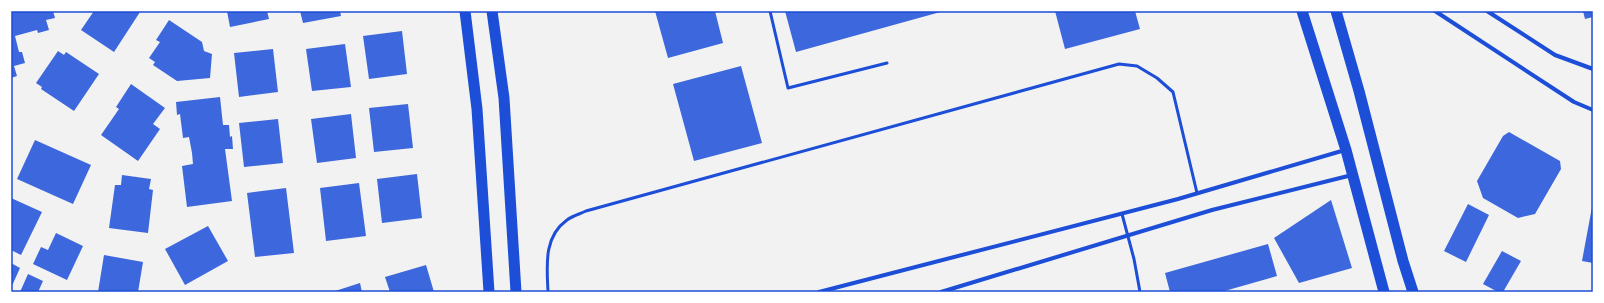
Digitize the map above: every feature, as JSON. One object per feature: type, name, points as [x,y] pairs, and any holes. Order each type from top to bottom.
[{"type":"highway","points":[[465,11],[476,109],[489,292]]},
{"type":"highway","points":[[492,11],[504,98],[516,292]]},
{"type":"highway","points":[[1302,11],[1346,150],[1384,292]]},
{"type":"highway","points":[[1336,11],[1361,98],[1403,261],[1414,292]]},
{"type":"street","points":[[1435,11],[1574,102],[1593,110]]},
{"type":"street","points":[[1487,11],[1555,55],[1593,69]]},
{"type":"street","points":[[819,292],[1122,214],[1346,150]]},
{"type":"street","points":[[941,292],[1212,210],[1353,175]]},
{"type":"lane","points":[[770,11],[788,88],[887,62]]},
{"type":"lane","points":[[548,292],[547,261],[552,235],[566,220],[586,210],[1119,64],[1137,66],[1157,78],[1173,92],[1197,193]]},
{"type":"lane","points":[[1122,214],[1140,292]]},
{"type":"building","points":[[11,11],[53,11],[55,18],[46,20],[49,30],[38,33],[37,30],[15,36],[19,52],[22,52],[25,63],[14,66],[17,76],[11,78]]},
{"type":"building","points":[[94,11],[140,12],[114,52],[81,30]]},
{"type":"building","points":[[227,11],[267,11],[269,19],[230,27]]},
{"type":"building","points":[[300,11],[340,11],[341,16],[303,23]]},
{"type":"building","points":[[655,11],[715,11],[723,43],[668,58]]},
{"type":"building","points":[[785,11],[944,11],[796,52]]},
{"type":"building","points":[[1055,11],[1135,11],[1140,29],[1065,49]]},
{"type":"building","points":[[1583,11],[1593,11],[1593,17],[1585,19]]},
{"type":"building","points":[[169,20],[202,42],[204,51],[212,54],[210,78],[177,81],[153,65],[155,62],[149,58],[160,42],[156,40]]},
{"type":"building","points":[[402,31],[407,74],[369,79],[363,36]]},
{"type":"building","points":[[345,44],[351,87],[312,91],[306,49]]},
{"type":"building","points":[[273,49],[278,92],[239,97],[234,53]]},
{"type":"building","points":[[58,51],[64,55],[66,52],[99,74],[74,111],[41,89],[42,87],[36,83]]},
{"type":"building","points":[[741,66],[762,143],[694,161],[673,84]]},
{"type":"building","points":[[131,84],[165,108],[153,124],[160,129],[138,161],[101,135],[119,109],[116,107]]},
{"type":"building","points":[[220,97],[223,125],[229,125],[230,137],[232,136],[233,149],[225,149],[232,201],[187,207],[182,166],[193,164],[192,153],[189,137],[183,138],[180,114],[177,115],[176,102]]},
{"type":"building","points":[[408,104],[413,148],[374,152],[369,108]]},
{"type":"building","points":[[351,114],[356,158],[317,163],[311,119]]},
{"type":"building","points":[[278,119],[283,163],[244,167],[239,123]]},
{"type":"building","points":[[1509,132],[1560,161],[1561,169],[1535,214],[1518,218],[1483,198],[1477,181],[1503,136]]},
{"type":"building","points":[[35,140],[91,165],[73,204],[17,179]]},
{"type":"building","points":[[417,174],[422,218],[382,223],[377,179]]},
{"type":"building","points":[[122,175],[151,179],[149,189],[153,190],[148,233],[109,228],[115,185],[121,185]]},
{"type":"building","points":[[359,183],[366,236],[326,241],[320,188]]},
{"type":"building","points":[[286,188],[294,253],[255,257],[247,193]]},
{"type":"building","points":[[11,198],[42,212],[21,255],[11,250]]},
{"type":"building","points":[[1331,200],[1352,268],[1299,283],[1274,238]]},
{"type":"building","points":[[1468,204],[1489,215],[1466,262],[1444,251]]},
{"type":"building","points":[[1593,207],[1593,263],[1582,261]]},
{"type":"building","points":[[208,226],[228,261],[185,285],[165,249]]},
{"type":"building","points":[[56,233],[83,246],[67,280],[33,264],[41,247],[48,250]]},
{"type":"building","points":[[1268,244],[1277,276],[1221,292],[1170,292],[1165,273]]},
{"type":"building","points":[[1502,251],[1521,261],[1503,292],[1498,292],[1483,284]]},
{"type":"building","points":[[104,255],[143,262],[138,292],[98,292]]},
{"type":"building","points":[[11,263],[20,268],[11,288]]},
{"type":"building","points":[[426,265],[434,292],[390,292],[385,277]]},
{"type":"building","points":[[28,274],[43,281],[38,292],[20,292]]},
{"type":"building","points":[[360,283],[362,292],[332,292]]}]
